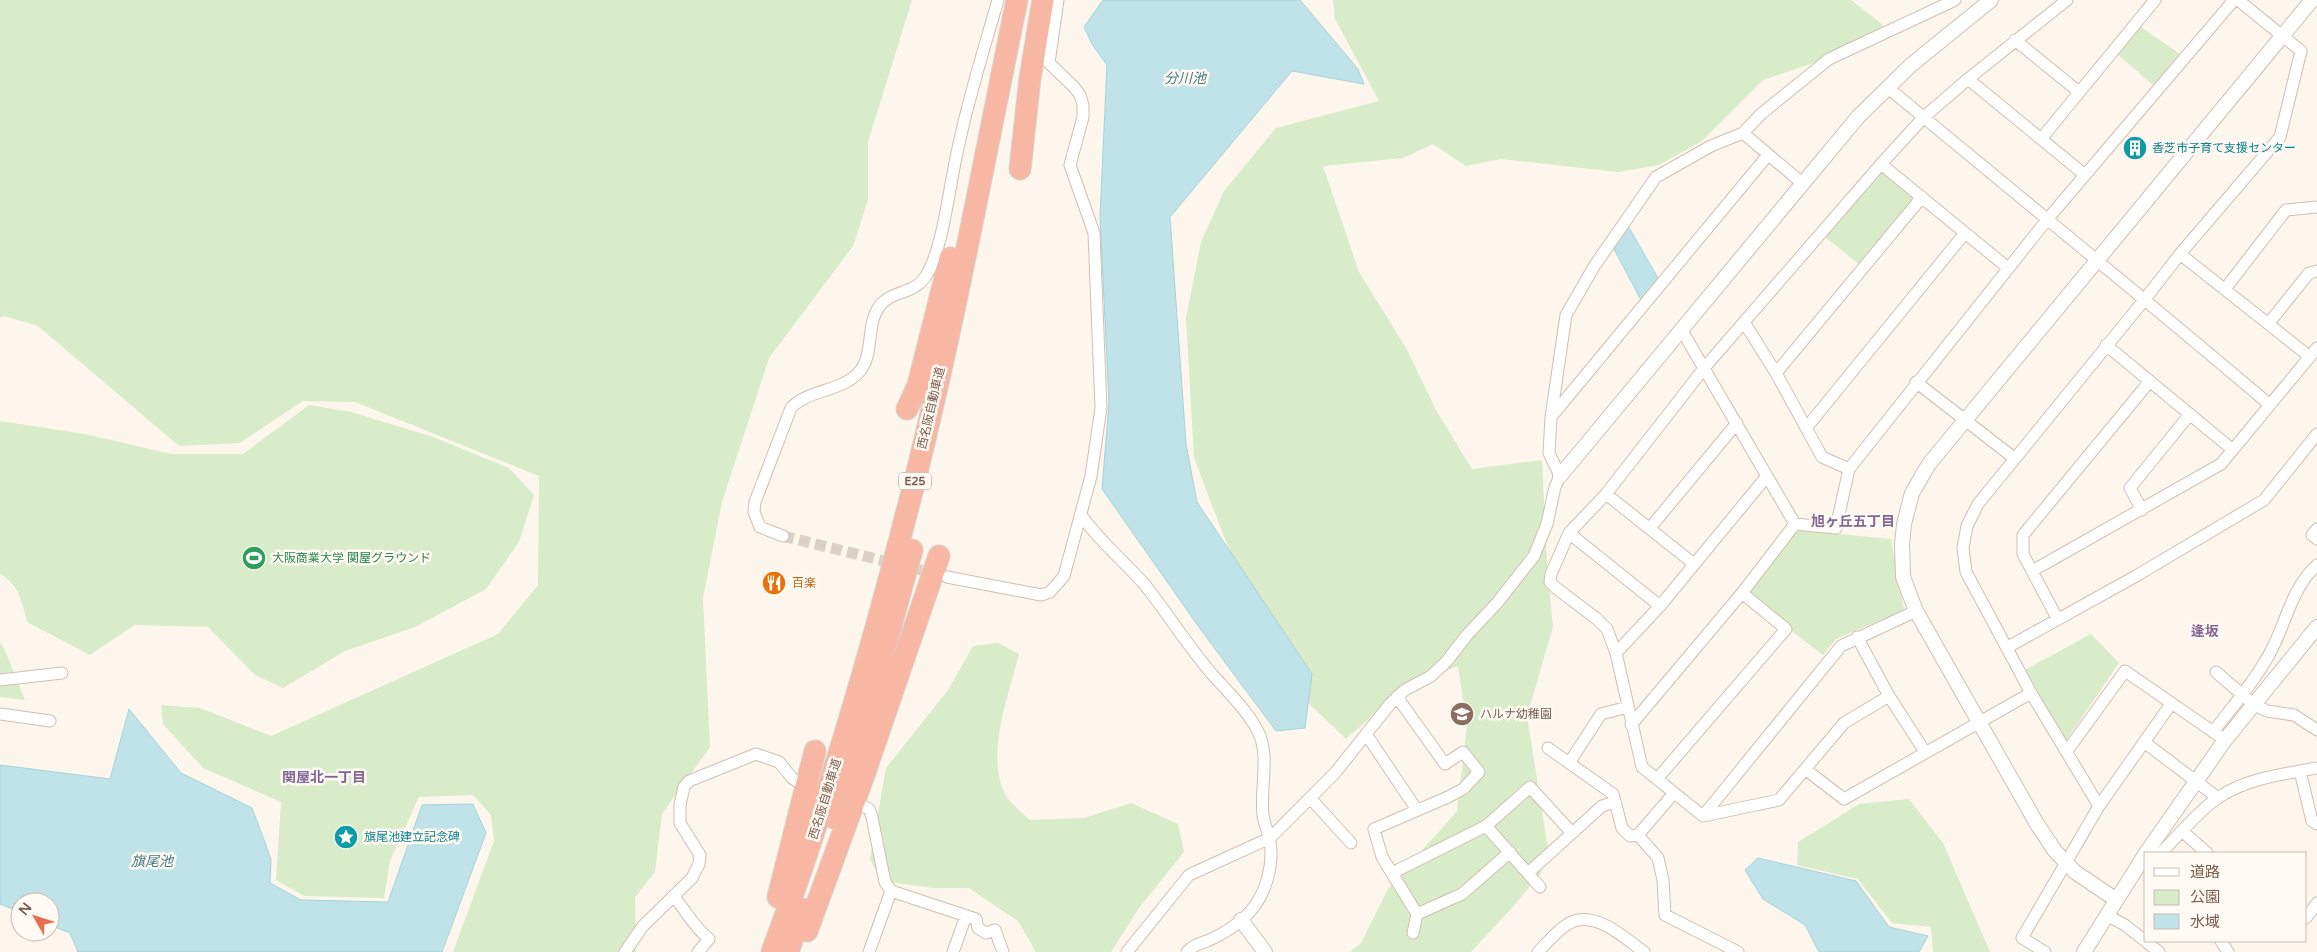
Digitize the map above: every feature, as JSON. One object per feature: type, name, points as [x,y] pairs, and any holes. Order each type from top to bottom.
[{"type":"highway","name":"西名阪自動車道","points":[[772,952],[814,836],[854,706],[914,482],[948,332],[1017,0]]},
{"type":"highway","name":"西名阪自動車道","points":[[790,952],[850,768],[910,555],[960,342],[1031,0]]},
{"type":"highway","points":[[1020,169],[1030,78],[1043,0]]},
{"type":"highway","points":[[907,408],[918,385],[970,180],[998,55],[1007,47]]},
{"type":"highway","points":[[790,952],[802,946],[864,775],[939,556]]},
{"type":"highway","points":[[761,952],[785,876],[816,751]]},
{"type":"street","points":[[783,536],[760,527],[754,512],[758,492],[791,408],[802,399],[850,380],[860,372],[866,359],[878,308],[890,297],[915,288],[927,276],[936,254],[950,197],[961,136],[998,0]]},
{"type":"street","points":[[947,577],[1041,596],[1050,592],[1064,576],[1091,476],[1101,408],[1096,254],[1089,216],[1070,165],[1083,117],[1083,105],[1074,87],[1049,63],[1058,0]]},
{"type":"street","points":[[1560,476],[1549,453],[1551,417],[1566,315],[1595,265],[1656,177],[1711,146],[1743,133],[1761,114],[1828,59],[1955,0]]},
{"type":"street","points":[[1127,952],[1189,875],[1270,838],[1335,773],[1397,696],[1439,670],[1524,570],[1542,540],[1555,486],[1560,476],[1681,329],[1852,123],[1887,87],[1946,34],[1991,0]]},
{"type":"street","points":[[1703,816],[1642,767],[1616,653],[1603,624],[1550,582],[1551,574],[1569,533],[1606,494],[1705,367],[1924,117],[2015,40],[2067,0]]},
{"type":"street","points":[[2041,139],[2155,0]]},
{"type":"street","points":[[1796,524],[1836,528],[1849,469],[2046,220],[2234,0]]},
{"type":"street","points":[[2099,806],[1980,601],[1966,572],[1963,548],[1967,526],[1978,504],[2180,254],[2280,137],[2301,51],[2238,0]]},
{"type":"street","points":[[2115,899],[2085,880],[2065,863],[2037,824],[1916,611],[1903,577],[1902,544],[1904,524],[1912,493],[1929,464],[2312,0]]},
{"type":"street","points":[[2015,40],[2079,92]]},
{"type":"street","points":[[1968,79],[2085,175]]},
{"type":"street","points":[[1887,87],[2046,220],[2097,259],[2270,405]]},
{"type":"street","points":[[1743,133],[1802,183]]},
{"type":"street","points":[[1551,417],[1768,155]]},
{"type":"street","points":[[1881,164],[2008,268]]},
{"type":"street","points":[[1776,373],[1922,196]]},
{"type":"street","points":[[2225,289],[2286,210],[2317,207]]},
{"type":"street","points":[[1806,427],[1965,233]]},
{"type":"street","points":[[2032,571],[2221,464],[2313,352],[2269,323],[2180,254]]},
{"type":"street","points":[[2269,323],[2309,273],[2317,272]]},
{"type":"street","points":[[1744,322],[1776,373],[1822,457],[1849,469]]},
{"type":"street","points":[[1681,329],[1796,524]]},
{"type":"street","points":[[2106,344],[2233,450]]},
{"type":"street","points":[[2058,618],[2023,554],[2023,535],[2150,381]]},
{"type":"street","points":[[1916,382],[1963,421],[2014,458]]},
{"type":"street","points":[[2142,510],[2130,488],[2190,414]]},
{"type":"street","points":[[1650,528],[1737,423]]},
{"type":"street","points":[[2008,647],[2136,576],[2264,500],[2317,434]]},
{"type":"street","points":[[1616,653],[1660,606],[1767,476]]},
{"type":"street","points":[[1606,494],[1694,564]]},
{"type":"street","points":[[1082,514],[1090,527],[1144,585],[1194,652],[1253,722],[1260,735],[1263,748],[1262,805],[1264,822],[1270,838],[1271,861],[1264,887],[1252,910],[1242,920],[1223,933],[1191,947],[1187,952]]},
{"type":"street","points":[[1631,725],[1742,593],[1796,524]]},
{"type":"street","points":[[2317,529],[2312,535],[2317,539]]},
{"type":"street","points":[[1569,533],[1660,606]]},
{"type":"street","points":[[2213,732],[2254,679],[2285,622],[2296,592],[2307,574],[2317,565]]},
{"type":"street","points":[[1658,779],[1786,630],[1742,593]]},
{"type":"street","points":[[1703,816],[1841,646],[1916,611]]},
{"type":"street","points":[[2147,852],[2195,780],[2225,740],[2317,627]]},
{"type":"street","points":[[1857,637],[1889,696],[1925,752]]},
{"type":"street","points":[[2067,751],[2125,671],[2225,740]]},
{"type":"street","points":[[2216,672],[2253,704],[2267,711],[2294,716],[2317,730]]},
{"type":"street","points":[[0,680],[62,673]]},
{"type":"street","points":[[1804,769],[1844,799],[2032,693]]},
{"type":"street","points":[[1397,696],[1445,764],[1462,752],[1479,772],[1463,789],[1374,829],[1382,857],[1417,914],[1413,933]]},
{"type":"street","points":[[1703,816],[1779,800],[1844,723],[1889,696]]},
{"type":"street","points":[[2045,952],[2022,938],[2099,806],[2171,704]]},
{"type":"street","points":[[1569,763],[1601,714],[1628,707]]},
{"type":"street","points":[[0,714],[50,721]]},
{"type":"street","points":[[1366,734],[1417,810]]},
{"type":"street","points":[[2144,742],[2218,798]]},
{"type":"street","points":[[1548,748],[1613,794],[1622,828],[1630,836],[1638,836],[1658,858],[1663,880],[1665,915],[1738,952]]},
{"type":"street","points":[[625,952],[643,926],[692,878],[699,864],[700,855],[680,823],[680,805],[684,787],[689,781],[756,754],[779,762],[792,778],[801,784]]},
{"type":"street","points":[[2162,852],[2218,798],[2241,785],[2317,768]]},
{"type":"street","points":[[2300,771],[2312,821],[2317,824]]},
{"type":"street","points":[[1392,873],[1486,826],[1530,787],[1572,832]]},
{"type":"street","points":[[1638,836],[1674,793]]},
{"type":"street","points":[[1311,799],[1351,843]]},
{"type":"street","points":[[1528,873],[1602,806],[1615,802]]},
{"type":"street","points":[[863,806],[869,810],[872,817],[885,882],[891,891],[976,919],[978,928],[986,933],[995,930],[1003,952]]},
{"type":"street","points":[[1486,826],[1540,887]]},
{"type":"street","points":[[2182,832],[2206,852]]},
{"type":"street","points":[[1417,914],[1462,894],[1510,852]]},
{"type":"street","points":[[2084,952],[2115,899],[2141,865]]},
{"type":"street","points":[[869,952],[891,891]]},
{"type":"street","points":[[674,897],[685,910],[694,926],[709,939],[698,952]]},
{"type":"street","points":[[2307,917],[2317,903]]},
{"type":"street","points":[[2106,915],[2125,925],[2144,940]]},
{"type":"street","points":[[953,952],[966,916]]},
{"type":"street","points":[[1242,920],[1266,952]]},
{"type":"street","points":[[1538,952],[1556,933],[1577,920],[1596,921],[1644,952]]},
{"type":"street","points":[[2146,942],[2159,952]]},
{"type":"street","points":[[2220,942],[2228,952]]},
{"type":"green space","points":[[0,0],[912,0],[868,142],[868,200],[853,246],[769,358],[722,502],[703,598],[710,747],[662,814],[655,872],[635,897],[636,952],[453,952],[494,841],[491,815],[473,795],[419,797],[390,861],[384,898],[304,896],[276,880],[281,802],[203,768],[163,724],[161,705],[200,708],[271,736],[498,634],[538,585],[539,476],[355,402],[303,401],[240,443],[179,446],[38,326],[4,316],[0,318]]},
{"type":"green space","points":[[1333,0],[1851,0],[1883,25],[1850,51],[1763,80],[1702,141],[1659,165],[1618,172],[1501,159],[1466,166],[1433,144],[1403,158],[1323,166],[1359,272],[1406,348],[1437,412],[1472,469],[1542,460],[1547,563],[1553,627],[1527,716],[1548,849],[1541,873],[1512,908],[1471,952],[1350,952],[1361,943],[1388,889],[1457,811],[1467,726],[1458,666],[1405,687],[1346,739],[1303,698],[1260,622],[1226,542],[1194,458],[1186,318],[1201,242],[1224,191],[1276,128],[1379,101],[1335,19]]},
{"type":"green space","points":[[2138,25],[2180,54],[2154,86],[2116,53]]},
{"type":"green space","points":[[1883,172],[1915,197],[1861,266],[1824,236]]},
{"type":"green space","name":"大阪商業大学 関屋グラウンド","points":[[309,405],[351,412],[433,437],[509,468],[534,495],[519,542],[486,589],[415,627],[345,651],[283,688],[255,675],[208,627],[135,625],[90,655],[27,622],[16,588],[0,574],[0,421],[85,434],[171,454],[243,454]]},
{"type":"green space","points":[[1796,530],[1891,539],[1904,610],[1836,639],[1823,655],[1744,595]]},
{"type":"green space","points":[[2091,634],[2119,663],[2065,742],[2023,671]]},
{"type":"green space","points":[[0,643],[4,648],[25,700],[0,697]]},
{"type":"green space","points":[[998,643],[1019,654],[1001,723],[997,759],[999,776],[1004,792],[1012,803],[1030,820],[1084,818],[1131,803],[1178,824],[1184,852],[1139,908],[1111,952],[1036,952],[1018,921],[969,888],[934,888],[881,881],[870,859],[886,768],[948,690],[973,646]]},
{"type":"green space","points":[[1909,799],[1943,843],[1990,952],[1933,952],[1931,927],[1892,923],[1858,879],[1797,865],[1798,842],[1859,804]]},
{"type":"water","name":"分川池","points":[[1103,0],[1300,0],[1358,69],[1364,84],[1292,71],[1170,217],[1186,444],[1197,502],[1312,674],[1305,728],[1276,731],[1201,630],[1102,489],[1109,403],[1100,216],[1107,65],[1092,44],[1084,27]]},
{"type":"water","points":[[1628,226],[1658,278],[1641,300],[1614,249]]},
{"type":"water","name":"旗尾池","points":[[129,709],[181,773],[252,808],[271,859],[270,883],[301,900],[388,902],[422,805],[473,804],[486,833],[442,952],[78,952],[70,933],[60,929],[60,892],[10,892],[10,908],[0,904],[0,765],[110,779]]},
{"type":"water","points":[[1758,858],[1856,881],[1889,927],[1928,936],[1919,952],[1819,952],[1805,925],[1763,899],[1745,870]]},
{"type":"tunnel","points":[[783,536],[937,574]]},
{"type":"place","name":"香芝市子育て支援センター","points":[[2135,148]]},
{"type":"place","name":"大阪商業大学 関屋グラウンド","points":[[254,558]]},
{"type":"place","name":"百楽","points":[[774,583]]},
{"type":"place","name":"ハルナ幼稚園","points":[[1462,714]]},
{"type":"place","name":"旗尾池建立記念碑","points":[[346,837]]},
{"type":"district","name":"旭ヶ丘五丁目","points":[[1853,521]]},
{"type":"district","name":"逢坂","points":[[2205,631]]},
{"type":"district","name":"関屋北一丁目","points":[[324,777]]}]
